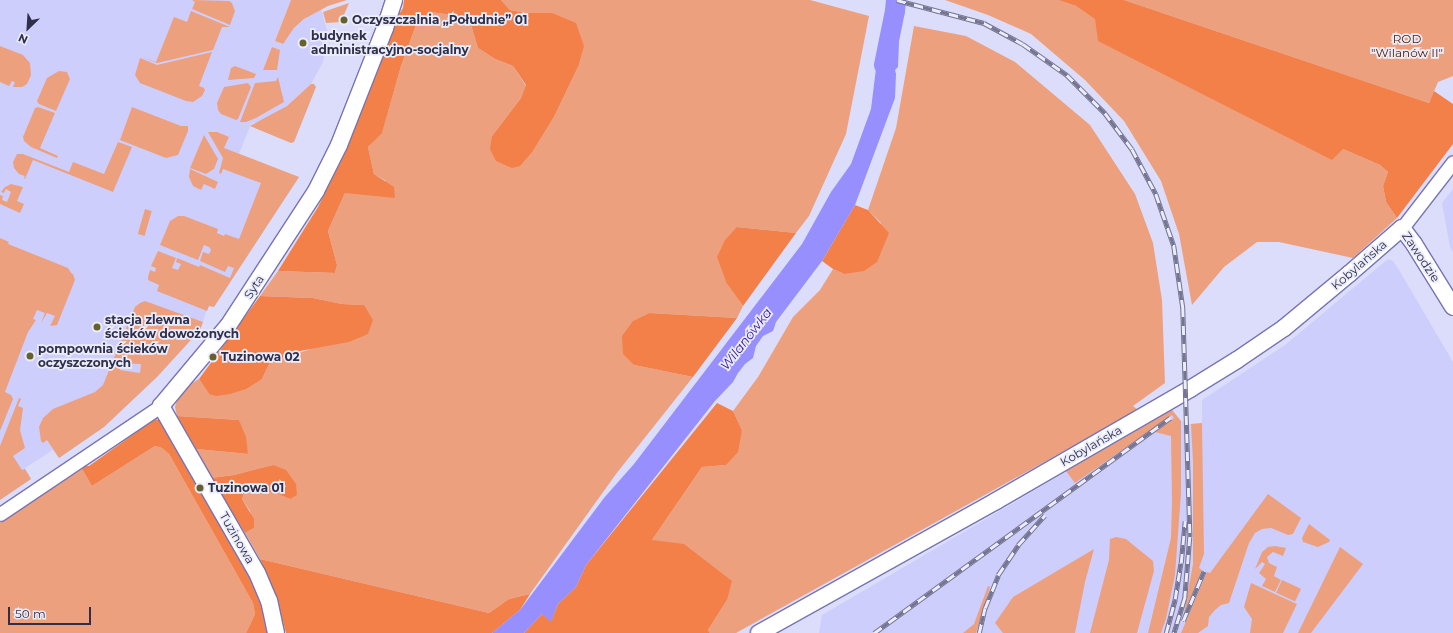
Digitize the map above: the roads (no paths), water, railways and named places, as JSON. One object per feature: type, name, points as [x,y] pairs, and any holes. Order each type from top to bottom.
[{"type":"street","name":"Syta","points":[[0,514],[161,406],[228,326],[316,191],[339,145],[386,28],[394,0]]},
{"type":"street","points":[[1402,228],[1453,162]]},
{"type":"street","name":"Zawodzie","points":[[1402,228],[1414,244],[1453,307]]},
{"type":"street","name":"Kobylańska","points":[[759,633],[996,502],[1237,360],[1284,328],[1402,228]]},
{"type":"street","name":"Tuzinowa","points":[[161,406],[257,573],[269,601],[276,633]]},
{"type":"water","points":[[880,36],[899,42],[898,67],[895,70],[895,98],[855,205],[822,261],[776,322],[773,331],[763,336],[756,346],[753,358],[745,364],[733,382],[715,401],[586,565],[576,587],[558,604],[551,622],[542,614],[524,633],[492,633],[520,610],[604,498],[634,464],[802,244],[831,192],[851,164],[871,109]]},
{"type":"waterway","name":"Wilanówka","points":[[884,65],[896,0]]},
{"type":"railway","points":[[897,0],[984,23],[1023,44],[1067,75],[1105,113],[1132,149],[1156,194],[1174,246],[1183,308],[1190,537],[1185,598],[1174,633]]},
{"type":"railway","points":[[874,633],[1170,418]]},
{"type":"railway","points":[[979,633],[985,608],[998,575],[1018,545],[1045,515]]},
{"type":"railway","points":[[1166,633],[1175,599],[1181,563],[1185,521]]},
{"type":"railway","points":[[1183,621],[1204,571]]},
{"type":"place","name":"Oczyszczalnia „Południe” 01","points":[[344,20]]},
{"type":"place","name":"budynek administracyjno-socjalny","points":[[303,43]]},
{"type":"place","name":"stacja zlewna ścieków dowożonych","points":[[97,327]]},
{"type":"place","name":"pompownia ścieków oczyszczonych","points":[[30,356]]},
{"type":"place","name":"Tuzinowa 02","points":[[213,357]]},
{"type":"place","name":"Tuzinowa 01","points":[[200,488]]},
{"type":"park label","name":"ROD \"Wilanów II\"","points":[[1407,46]]}]
